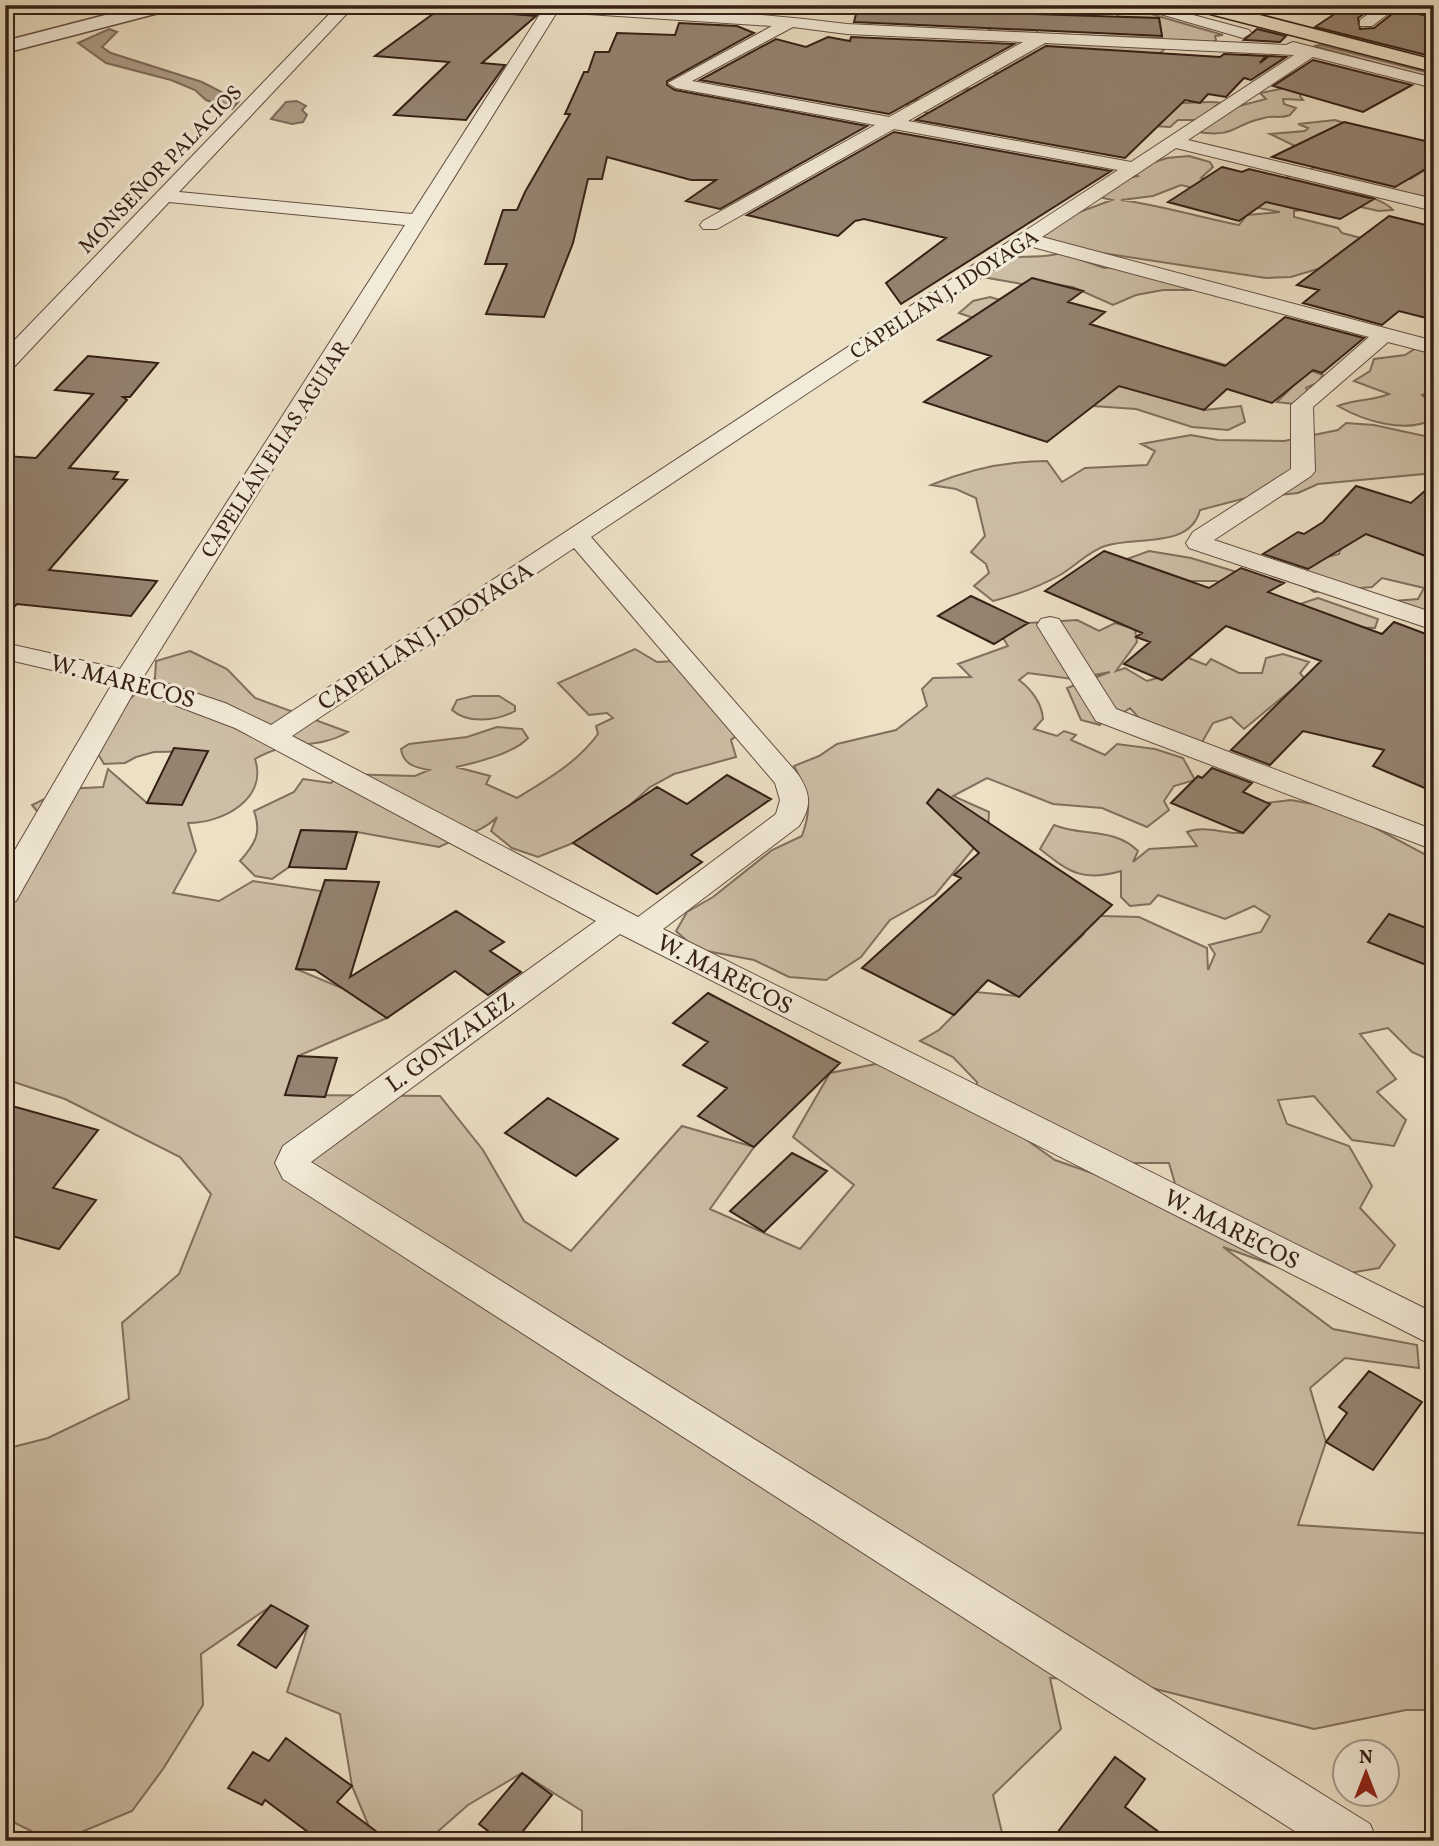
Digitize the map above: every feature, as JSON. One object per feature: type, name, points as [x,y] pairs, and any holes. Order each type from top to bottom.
[{"type":"highway","points":[[1198,5],[1307,42],[1434,66]]},
{"type":"highway","points":[[1239,5],[1434,55]]},
{"type":"street","points":[[5,47],[167,5]]},
{"type":"street","name":"MONSEÑOR PALACIOS","points":[[5,363],[347,5]]},
{"type":"street","points":[[517,5],[1041,39],[1307,42]]},
{"type":"street","points":[[825,27],[835,5]]},
{"type":"street","points":[[1137,5],[1307,42],[1434,83]]},
{"type":"street","points":[[1366,23],[1392,5]]},
{"type":"street","name":"CAPELLÁN ELIAS AGUIAR","points":[[5,894],[129,677],[420,221],[552,8]]},
{"type":"street","points":[[791,22],[676,83],[1134,168]]},
{"type":"street","points":[[710,225],[1041,39]]},
{"type":"street","name":"CAPELLAN J. IDOYAGA","points":[[273,736],[1174,142],[1307,42]]},
{"type":"street","points":[[1174,142],[1434,205]]},
{"type":"street","points":[[165,196],[420,221]]},
{"type":"street","points":[[1027,239],[1434,348]]},
{"type":"street","points":[[1385,334],[1303,405],[1303,471],[1295,479],[1202,537],[1198,543],[1434,622]]},
{"type":"street","name":"L. GONZALEZ","points":[[577,536],[787,779],[796,793],[796,807],[788,820],[629,925],[296,1155],[293,1163],[296,1170],[1353,1841]]},
{"type":"street","points":[[1050,625],[1106,715],[1434,841]]},
{"type":"street","name":"W. MARECOS","points":[[5,651],[129,677],[188,696],[273,736],[629,925],[1434,1331]]},
{"type":"shaded area","points":[[1030,5],[1120,5],[1223,35],[1215,36],[1216,40],[1211,43],[1168,46],[1157,56],[1173,102],[1222,103],[1214,107],[1239,106],[1266,99],[1260,93],[1291,87],[1302,91],[1300,96],[1303,100],[1283,99],[1284,104],[1296,108],[1290,115],[1267,117],[1220,133],[1197,132],[1195,120],[1178,120],[1170,127],[931,114],[907,107],[909,102],[986,85],[1006,75],[985,71],[1023,56],[1021,53],[1043,34],[1162,38],[1159,18],[1117,17],[1119,12],[1061,10],[1061,19],[1037,18],[1037,34],[991,35],[987,31]]},
{"type":"shaded area","points":[[109,29],[117,32],[102,47],[111,53],[202,82],[239,101],[232,109],[206,100],[195,90],[171,80],[106,63],[78,43]]},
{"type":"shaded area","points":[[1320,45],[1434,74],[1434,79],[1314,46]]},
{"type":"shaded area","points":[[297,101],[306,106],[302,110],[307,115],[303,122],[292,124],[271,119],[286,102]]},
{"type":"shaded area","points":[[1335,120],[1357,127],[1297,147],[1270,134],[1305,131],[1308,128],[1298,124]]},
{"type":"shaded area","points":[[1189,156],[1210,162],[1213,167],[1201,178],[1218,182],[1205,191],[1181,185],[1153,196],[1121,200],[1239,225],[1247,215],[1280,212],[1253,207],[1291,174],[1362,194],[1386,204],[1393,210],[1379,211],[1310,196],[1309,209],[1294,211],[1294,217],[1338,228],[1342,233],[1365,239],[1358,257],[1291,277],[1266,278],[1056,246],[1034,229],[1112,200],[1099,197],[1103,183],[1138,176],[1131,170],[1167,158]]},
{"type":"shaded area","points":[[1434,164],[1434,197],[1409,195],[1309,171],[1315,166],[1411,179]]},
{"type":"shaded area","points":[[1062,253],[1104,268],[1138,265],[1209,282],[1204,290],[1163,290],[1136,295],[1113,305],[1073,287],[1032,281],[1033,286],[971,275],[982,266],[1004,258]]},
{"type":"shaded area","points":[[990,297],[1236,368],[1216,384],[1204,410],[1241,406],[1245,422],[1228,430],[1192,427],[1136,409],[1093,406],[1015,332],[959,313],[973,301]]},
{"type":"shaded area","points":[[1416,348],[1434,351],[1434,390],[1422,395],[1434,405],[1434,419],[1410,425],[1385,424],[1338,406],[1389,394],[1354,381],[1370,371],[1374,359],[1405,355]]},
{"type":"shaded area","points":[[1309,370],[1323,375],[1317,383],[1306,388],[1310,395],[1302,405],[1277,402]]},
{"type":"shaded area","points":[[1346,423],[1374,425],[1434,438],[1434,473],[1318,484],[1298,493],[1242,499],[1200,510],[1185,531],[1174,536],[1105,546],[1052,579],[993,601],[974,586],[989,573],[986,564],[971,552],[985,536],[976,498],[956,489],[931,485],[988,467],[1047,461],[1062,482],[1085,468],[1147,465],[1155,451],[1141,444],[1191,435],[1218,440],[1284,441],[1338,430]]},
{"type":"shaded area","points":[[1362,533],[1434,547],[1434,614],[1393,601],[1418,599],[1424,588],[1382,578],[1372,587],[1314,592],[1306,586],[1297,565],[1339,554],[1341,547]]},
{"type":"shaded area","points":[[1149,551],[1191,558],[1256,578],[1250,594],[1216,581],[1190,581],[1127,559]]},
{"type":"shaded area","points":[[1318,598],[1378,619],[1375,628],[1342,627],[1294,606]]},
{"type":"shaded area","points":[[1077,620],[1099,631],[1115,623],[1135,629],[1137,642],[1116,671],[1125,668],[1147,681],[1157,678],[1181,655],[1206,665],[1211,659],[1239,673],[1262,673],[1266,658],[1283,654],[1309,662],[1300,673],[1309,684],[1296,686],[1244,729],[1231,717],[1213,723],[1201,744],[1139,718],[1130,708],[1124,712],[1106,712],[1100,725],[1081,720],[1067,688],[1110,672],[1073,679],[1028,673],[1019,680],[1035,697],[1041,707],[1043,719],[1034,729],[1057,736],[1064,731],[1076,735],[1071,740],[1105,755],[1117,744],[1155,749],[1183,758],[1195,780],[1174,786],[1164,801],[1169,810],[1147,827],[1102,808],[1053,804],[987,778],[953,796],[989,812],[988,831],[935,895],[890,920],[861,957],[826,980],[789,977],[754,960],[696,949],[676,931],[687,912],[713,897],[772,850],[802,836],[808,800],[794,766],[819,756],[837,744],[896,730],[927,706],[922,689],[933,678],[971,677],[958,664],[1008,646],[1003,638],[1007,629],[1028,623]]},
{"type":"shaded area","points":[[635,649],[657,662],[676,661],[749,727],[731,740],[736,757],[674,774],[650,787],[621,813],[573,843],[538,857],[512,848],[491,831],[497,817],[478,830],[439,847],[357,832],[301,830],[289,867],[272,879],[255,876],[240,861],[256,838],[254,811],[294,792],[303,779],[331,783],[342,774],[415,776],[429,770],[415,767],[405,759],[401,749],[409,744],[467,737],[497,727],[522,729],[528,738],[514,748],[494,757],[456,767],[490,776],[486,784],[517,798],[571,762],[598,734],[596,726],[613,718],[607,713],[589,715],[558,683]]},
{"type":"shaded area","points":[[190,651],[227,669],[255,698],[348,732],[324,741],[279,749],[255,759],[255,786],[249,797],[239,806],[215,819],[188,823],[196,851],[173,893],[219,901],[253,881],[321,891],[296,969],[344,989],[387,1018],[298,1056],[286,1095],[440,1096],[483,1150],[524,1221],[571,1251],[682,1126],[754,1147],[710,1209],[800,1249],[854,1185],[793,1137],[830,1073],[896,1060],[975,1103],[977,1082],[953,1057],[920,1041],[939,1030],[976,992],[1019,996],[1084,934],[1066,915],[1139,917],[1207,948],[1208,970],[1215,954],[1209,945],[1261,932],[1270,916],[1254,906],[1225,919],[1158,895],[1150,904],[1130,906],[1121,897],[1121,871],[1097,876],[1078,873],[1040,849],[1054,825],[1119,838],[1138,851],[1133,862],[1149,849],[1197,846],[1187,832],[1194,830],[1243,833],[1258,804],[1291,800],[1340,809],[1434,860],[1434,1062],[1412,1052],[1388,1028],[1360,1034],[1396,1079],[1377,1092],[1406,1120],[1394,1146],[1352,1140],[1314,1096],[1278,1100],[1287,1124],[1349,1146],[1372,1186],[1360,1208],[1395,1245],[1379,1268],[1326,1277],[1284,1269],[1223,1247],[1333,1329],[1417,1345],[1419,1368],[1345,1358],[1310,1388],[1326,1442],[1298,1525],[1434,1534],[1434,1710],[1406,1710],[1314,1729],[1124,1681],[1050,1678],[1061,1729],[993,1795],[1004,1841],[582,1841],[582,1811],[522,1773],[468,1805],[427,1841],[375,1841],[352,1786],[340,1714],[287,1692],[308,1626],[271,1606],[201,1654],[203,1705],[163,1769],[132,1811],[60,1841],[51,1841],[5,1818],[5,1449],[48,1438],[129,1399],[122,1323],[179,1274],[211,1194],[180,1157],[65,1099],[5,1079],[5,889],[46,822],[32,805],[65,789],[103,787],[108,769],[147,803],[181,804],[208,751],[154,752],[125,763],[104,764],[95,749],[115,711],[155,678],[156,661]],"holes":[[[1007,1126],[1126,1163],[1169,1163],[1176,1187],[1140,1190],[1055,1160]]]},
{"type":"shaded area","points":[[473,696],[499,696],[515,706],[515,711],[482,720],[466,717],[452,710],[457,700]]},
{"type":"building","points":[[914,5],[1050,5],[1031,14],[1159,18],[1162,36],[854,22],[858,6],[906,8]]},
{"type":"building","points":[[1348,5],[1375,6],[1358,18],[1360,29],[1374,28],[1397,10],[1434,17],[1434,57],[1315,27]]},
{"type":"building","points":[[464,10],[536,16],[482,63],[505,65],[466,120],[394,115],[449,62],[375,56],[437,11],[462,13]]},
{"type":"building","points":[[679,23],[737,26],[754,33],[667,81],[667,85],[675,90],[867,126],[720,209],[686,201],[716,180],[691,180],[607,157],[602,179],[588,179],[573,243],[544,317],[486,314],[507,264],[485,264],[503,210],[517,210],[570,114],[565,114],[584,72],[588,72],[595,52],[609,52],[617,33],[675,35]]},
{"type":"building","points":[[1257,29],[1286,36],[1280,42],[1244,40]]},
{"type":"building","points":[[828,37],[850,41],[851,37],[1014,44],[889,114],[700,80],[776,39],[806,47]]},
{"type":"building","points":[[1046,46],[1220,57],[1224,54],[1266,56],[1260,63],[1269,56],[1286,57],[1251,80],[1244,78],[1226,97],[1208,94],[1200,103],[1185,100],[1125,158],[916,120]]},
{"type":"building","points":[[1313,60],[1412,85],[1363,112],[1273,86]]},
{"type":"building","points":[[1344,122],[1434,143],[1434,164],[1395,187],[1272,157]]},
{"type":"building","points":[[894,132],[1111,171],[901,304],[886,283],[946,238],[864,219],[855,221],[838,236],[747,215]]},
{"type":"building","points":[[1222,167],[1242,172],[1249,169],[1374,199],[1340,219],[1266,202],[1239,221],[1168,202]]},
{"type":"building","points":[[1389,216],[1434,227],[1434,320],[1399,311],[1382,325],[1303,303],[1319,290],[1297,285]]},
{"type":"building","points":[[1032,278],[1083,291],[1068,302],[1105,312],[1090,324],[1225,366],[1285,317],[1364,338],[1322,373],[1313,370],[1272,403],[1227,389],[1204,410],[1119,386],[1047,442],[924,402],[991,356],[938,340]]},
{"type":"building","points":[[88,356],[158,363],[130,397],[123,397],[127,400],[69,468],[118,472],[113,479],[127,480],[49,570],[157,581],[131,616],[17,604],[5,616],[5,456],[36,458],[93,394],[55,390]]},
{"type":"building","points":[[1434,483],[1434,559],[1366,534],[1308,569],[1263,554],[1298,532],[1304,534],[1323,522],[1356,486],[1411,503]]},
{"type":"building","points":[[1104,551],[1209,588],[1241,568],[1284,583],[1268,592],[1382,634],[1394,622],[1434,637],[1434,792],[1373,766],[1384,750],[1303,731],[1270,765],[1231,750],[1321,661],[1226,626],[1162,680],[1124,664],[1150,642],[1136,637],[1142,633],[1045,591]]},
{"type":"building","points":[[971,596],[1028,623],[994,644],[938,616]]},
{"type":"building","points":[[174,748],[208,751],[182,805],[147,803]]},
{"type":"building","points":[[1212,768],[1252,783],[1243,792],[1270,804],[1243,833],[1171,803],[1198,776],[1202,778]]},
{"type":"building","points":[[727,775],[771,799],[691,855],[702,862],[657,894],[573,843],[657,787],[687,804]]},
{"type":"building","points":[[938,789],[1112,905],[1019,997],[988,980],[954,1015],[862,968],[961,878],[954,875],[979,853],[927,803]]},
{"type":"building","points":[[301,830],[357,832],[346,869],[289,867]]},
{"type":"building","points":[[325,880],[379,882],[350,977],[456,911],[504,942],[490,951],[521,972],[488,995],[455,971],[387,1018],[315,970],[296,969]]},
{"type":"building","points":[[1389,914],[1434,931],[1434,968],[1368,942]]},
{"type":"building","points":[[708,993],[840,1063],[754,1147],[698,1116],[727,1088],[683,1065],[708,1042],[673,1023]]},
{"type":"building","points":[[298,1056],[337,1058],[325,1097],[285,1095]]},
{"type":"building","points":[[548,1098],[618,1139],[576,1176],[505,1133]]},
{"type":"building","points":[[5,1104],[98,1130],[53,1188],[96,1200],[59,1249],[5,1234]]},
{"type":"building","points":[[792,1153],[827,1171],[764,1232],[730,1211]]},
{"type":"building","points":[[1369,1371],[1422,1402],[1373,1470],[1326,1442],[1347,1413],[1339,1407]]},
{"type":"building","points":[[271,1605],[308,1626],[276,1668],[238,1645]]},
{"type":"building","points":[[286,1738],[352,1786],[337,1802],[389,1841],[320,1841],[265,1800],[262,1805],[228,1788],[253,1752],[269,1761]]},
{"type":"building","points":[[1115,1757],[1145,1779],[1125,1807],[1171,1841],[1051,1841]]},
{"type":"building","points":[[522,1773],[552,1795],[515,1841],[501,1841],[479,1824]]},
{"type":"waterway","points":[[456,5],[534,12]]}]
